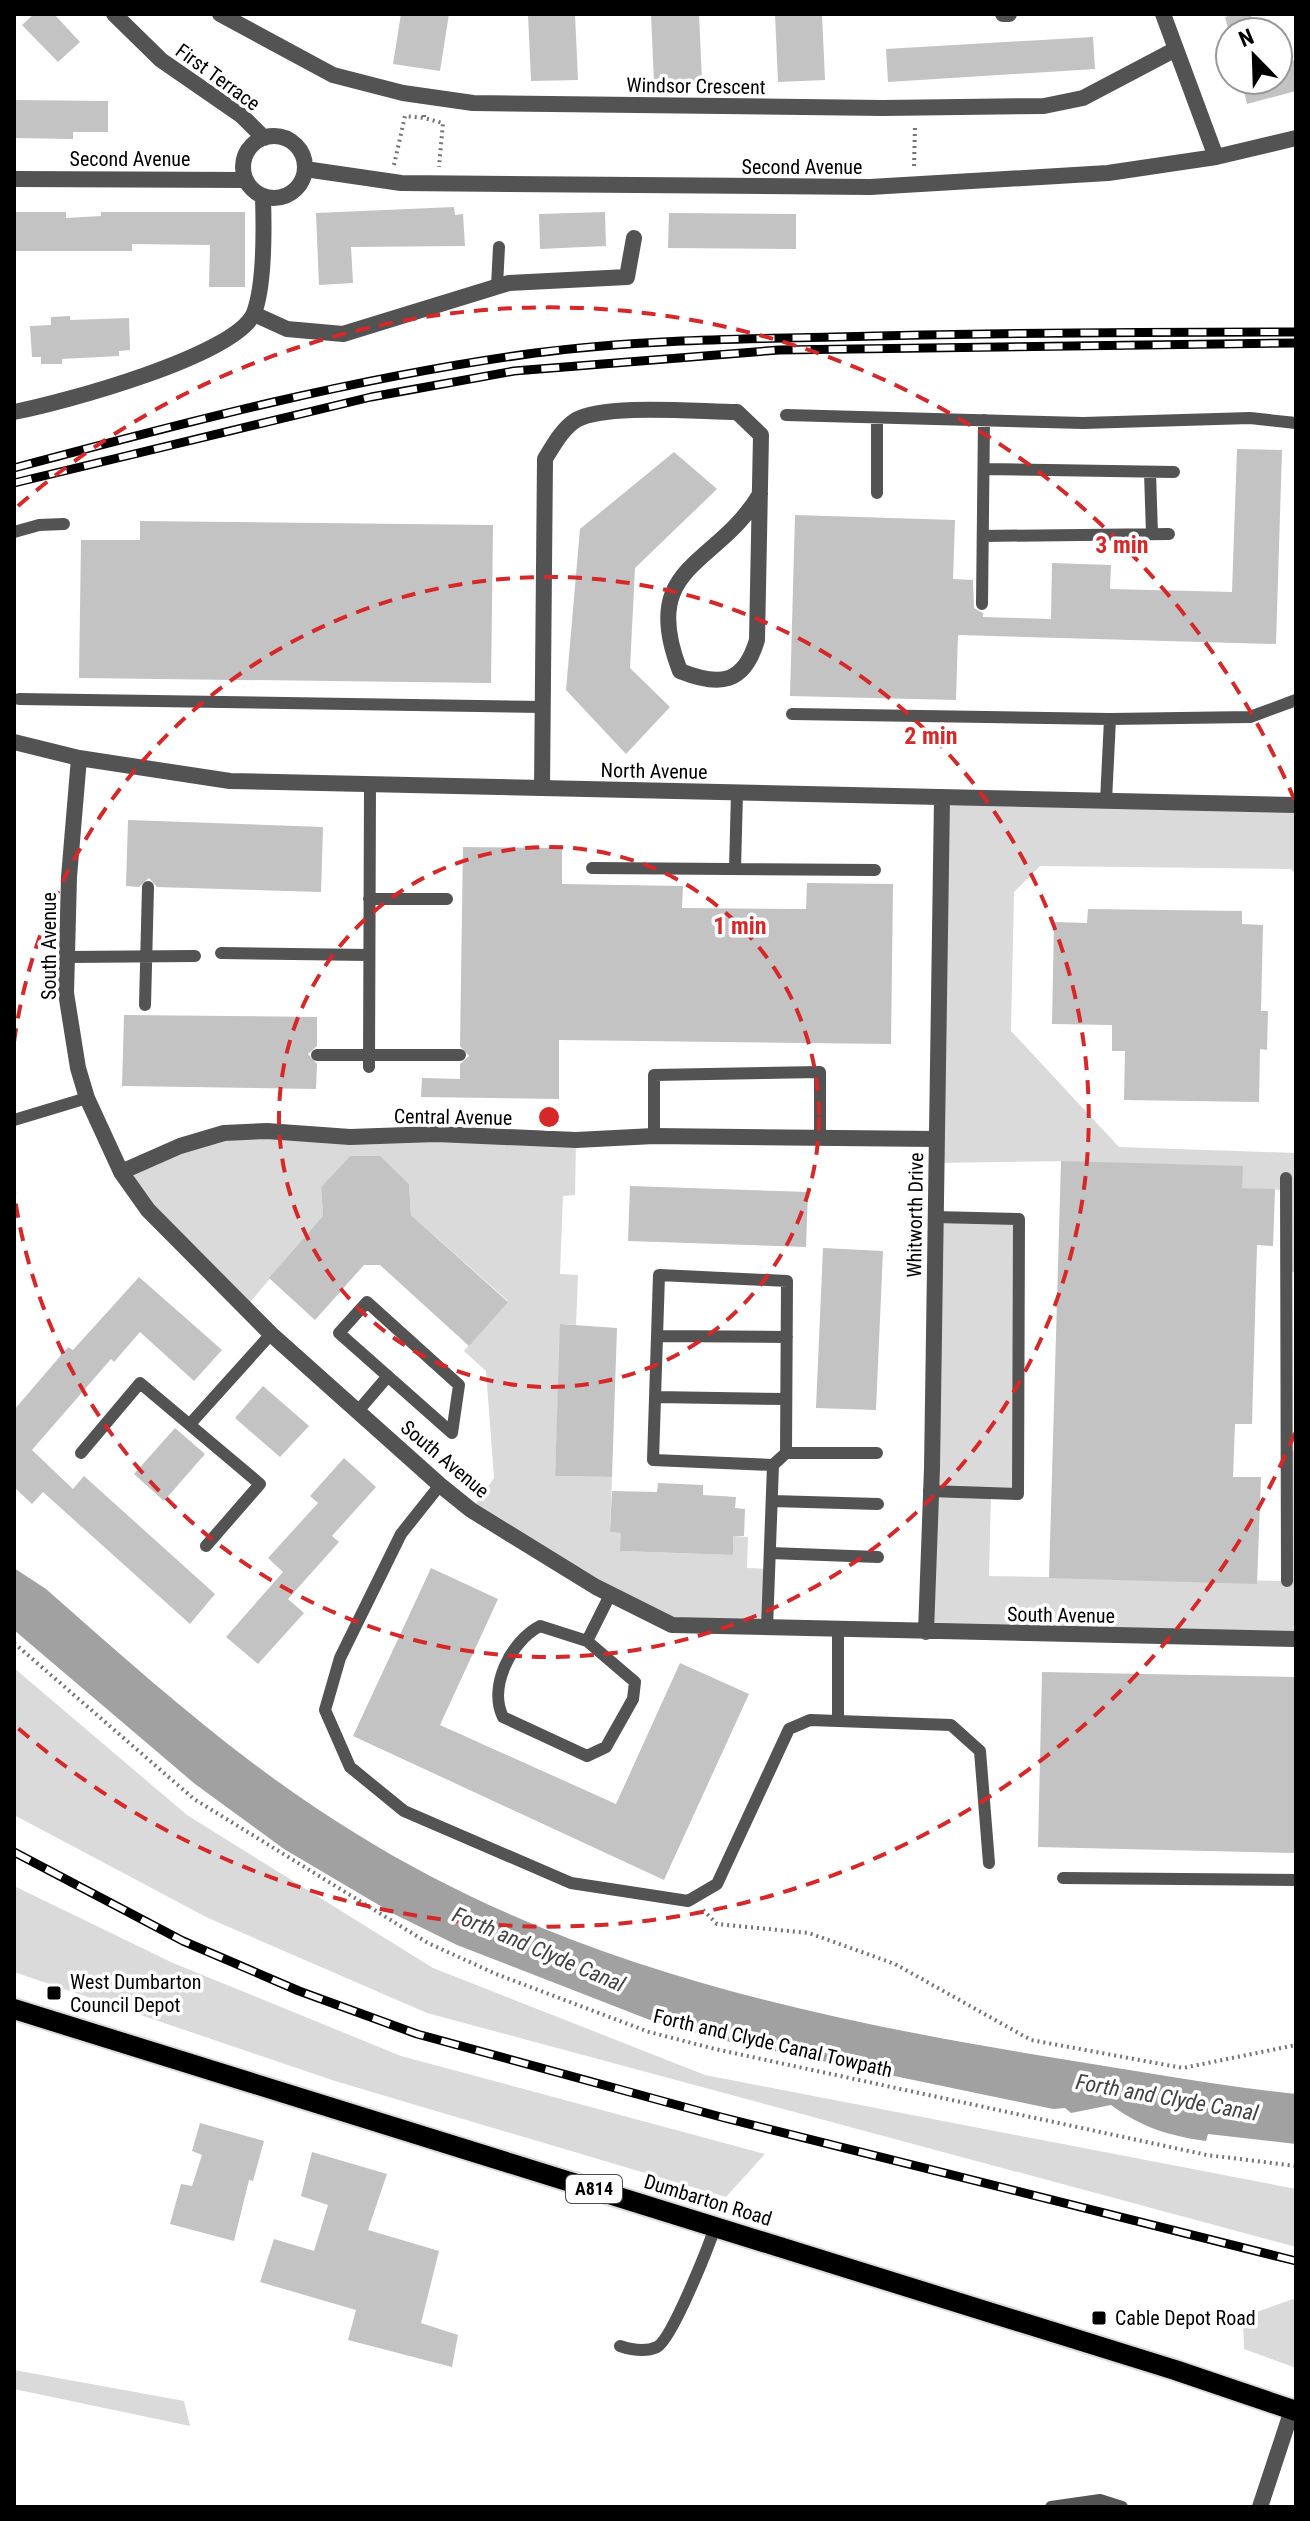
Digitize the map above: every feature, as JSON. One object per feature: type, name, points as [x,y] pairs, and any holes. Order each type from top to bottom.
[{"type":"main road","name":"Dumbarton Road","points":[[14,2009],[1175,2370],[1294,2410]]},
{"type":"street","name":"First Terrace","points":[[114,14],[161,60],[242,116],[264,138]]},
{"type":"street","name":"Windsor Crescent","points":[[220,14],[333,75],[426,96],[489,103],[915,108],[1064,104],[1083,98],[1176,49]]},
{"type":"street","points":[[1003,14],[1009,14]]},
{"type":"street","points":[[1163,14],[1216,157]]},
{"type":"street","points":[[277,136],[292,142],[302,153],[305,169],[294,191],[280,198],[263,197],[246,180],[243,165],[247,152],[264,138],[277,136]]},
{"type":"street","name":"Second Avenue","points":[[305,169],[391,181],[438,183],[870,187],[1108,173],[1216,157],[1296,138]]},
{"type":"street","name":"Second Avenue","points":[[14,179],[246,180]]},
{"type":"street","points":[[14,412],[193,359],[229,338],[254,314],[265,241],[263,197]]},
{"type":"street","points":[[254,314],[287,329],[343,334],[497,286],[627,277],[634,238]]},
{"type":"street","points":[[542,788],[545,459],[558,439],[576,420],[600,413],[624,411],[737,412],[761,435],[760,494],[757,640],[750,663],[734,677],[708,682],[680,671],[669,644],[670,597],[680,576],[746,517],[760,494]]},
{"type":"street","name":"North Avenue","points":[[14,742],[79,758],[230,781],[1296,805]]},
{"type":"street","name":"South Avenue","points":[[79,758],[66,993],[78,1068],[87,1098],[121,1172],[148,1210],[271,1334],[471,1510],[610,1595],[672,1625],[1296,1639]]},
{"type":"street","name":"Whitworth Drive","points":[[926,1632],[942,798]]},
{"type":"street","name":"Central Avenue","points":[[121,1172],[180,1146],[224,1133],[253,1131],[350,1137],[436,1134],[576,1140],[654,1136],[936,1139]]},
{"type":"street","points":[[1260,2507],[1294,2410]]},
{"type":"lane","points":[[497,286],[499,247]]},
{"type":"lane","points":[[786,415],[1083,423],[1250,418],[1296,423]]},
{"type":"lane","points":[[877,418],[877,493]]},
{"type":"lane","points":[[982,604],[984,420]]},
{"type":"lane","points":[[984,469],[1174,472]]},
{"type":"lane","points":[[1150,472],[1152,534]]},
{"type":"lane","points":[[14,532],[39,525],[64,524]]},
{"type":"lane","points":[[983,536],[1169,534]]},
{"type":"lane","points":[[19,699],[543,707]]},
{"type":"lane","points":[[792,714],[1110,719],[1250,717],[1296,700]]},
{"type":"lane","points":[[1106,801],[1110,719]]},
{"type":"lane","points":[[369,1060],[370,786]]},
{"type":"lane","points":[[735,869],[737,793]]},
{"type":"lane","points":[[592,868],[875,870]]},
{"type":"lane","points":[[145,1005],[148,887]]},
{"type":"lane","points":[[369,899],[447,899]]},
{"type":"lane","points":[[221,953],[369,955]]},
{"type":"lane","points":[[67,957],[195,956]]},
{"type":"lane","points":[[317,1055],[369,1060],[460,1055]]},
{"type":"lane","points":[[654,1136],[654,1075],[820,1072],[820,1137]]},
{"type":"lane","points":[[14,1120],[87,1098]]},
{"type":"lane","points":[[1286,1178],[1291,1223],[1291,1507],[1287,1581]]},
{"type":"lane","points":[[929,1491],[1018,1494],[1019,1219],[935,1217]]},
{"type":"lane","points":[[786,1453],[787,1281],[659,1275],[653,1460],[773,1465],[786,1453],[877,1453]]},
{"type":"lane","points":[[367,1302],[459,1385],[452,1433],[388,1376],[339,1333],[367,1302]]},
{"type":"lane","points":[[190,1424],[271,1334]]},
{"type":"lane","points":[[657,1336],[787,1337]]},
{"type":"lane","points":[[358,1411],[388,1376]]},
{"type":"lane","points":[[81,1453],[140,1383],[260,1484],[206,1546]]},
{"type":"lane","points":[[655,1397],[786,1399]]},
{"type":"lane","points":[[767,1628],[773,1465]]},
{"type":"lane","points":[[440,1485],[401,1534],[340,1658],[325,1710],[350,1767],[404,1811],[571,1883],[688,1901],[717,1884],[789,1729],[810,1720],[951,1725],[980,1751],[989,1863]]},
{"type":"lane","points":[[772,1501],[878,1504]]},
{"type":"lane","points":[[770,1553],[878,1557]]},
{"type":"lane","points":[[587,1641],[610,1595]]},
{"type":"lane","points":[[540,1626],[587,1641],[635,1682],[633,1699],[606,1747],[587,1756],[503,1717],[496,1704],[497,1685],[525,1633],[540,1626]]},
{"type":"lane","points":[[838,1631],[838,1721]]},
{"type":"lane","points":[[1063,1878],[1296,1880]]},
{"type":"lane","points":[[620,2346],[635,2350],[655,2348],[665,2341],[679,2308],[696,2280],[715,2227]]},
{"type":"lane","points":[[1051,2507],[1100,2500],[1122,2507]]},
{"type":"path","points":[[424,118],[426,96]]},
{"type":"path","points":[[914,185],[915,108]]},
{"type":"path","points":[[391,181],[405,116],[443,123],[438,183]]},
{"type":"path","name":"Forth and Clyde Canal Towpath","points":[[14,1643],[194,1799],[276,1853],[428,1943],[496,1974],[649,2032],[715,2049],[1207,2155],[1296,2166]]},
{"type":"path","points":[[693,1898],[717,1924],[809,1933],[895,1964],[1031,2040],[1183,2068],[1296,2045]]},
{"type":"shaded area","points":[[942,798],[1296,805],[1296,875],[1291,869],[1040,866],[1014,892],[1011,1031],[1119,1147],[1296,1153],[1296,1272],[1286,1272],[1285,1190],[1242,1188],[1066,1161],[936,1163]]},
{"type":"shaded area","points":[[224,1133],[576,1140],[575,1195],[563,1196],[560,1274],[578,1275],[576,1325],[561,1324],[555,1476],[612,1477],[610,1532],[621,1533],[621,1551],[732,1555],[733,1536],[748,1537],[747,1568],[769,1569],[767,1628],[672,1625],[471,1510],[494,1478],[486,1371],[464,1351],[508,1301],[411,1215],[409,1184],[380,1157],[350,1156],[321,1187],[323,1216],[245,1308],[121,1172]]},
{"type":"shaded area","points":[[935,1217],[1019,1219],[1018,1494],[991,1494],[989,1576],[1287,1581],[1285,1451],[1296,1451],[1296,1639],[926,1632]]},
{"type":"shaded area","points":[[14,1668],[187,1815],[433,1968],[705,2075],[1296,2189],[1296,2247],[427,2013],[208,1918],[14,1815]]},
{"type":"shaded area","points":[[14,1886],[173,1963],[401,2056],[765,2154],[726,2197],[335,2081],[14,1972]]},
{"type":"shaded area","points":[[1296,2300],[1296,2368],[1244,2349],[1243,2317]]},
{"type":"shaded area","points":[[14,2370],[184,2401],[190,2426],[14,2389]]},
{"type":"water","name":"Forth and Clyde Canal","points":[[14,1568],[46,1589],[234,1748],[313,1806],[436,1879],[519,1918],[690,1980],[868,2024],[1049,2057],[1296,2094],[1296,2144],[1208,2134],[1206,2141],[1193,2139],[1144,2125],[1111,2105],[1071,2113],[1065,2108],[1053,2109],[721,2040],[650,2020],[457,1945],[394,1914],[284,1849],[195,1784],[14,1630]]},
{"type":"building","points":[[34,14],[54,14],[80,42],[58,62],[22,25]]},
{"type":"building","points":[[401,14],[449,14],[440,71],[393,64]]},
{"type":"building","points":[[528,14],[575,14],[578,80],[531,81]]},
{"type":"building","points":[[651,14],[699,14],[702,81],[654,83]]},
{"type":"building","points":[[775,14],[822,14],[825,80],[778,82]]},
{"type":"building","points":[[1093,37],[1095,69],[888,82],[886,49]]},
{"type":"building","points":[[1294,60],[1296,60],[1294,92]]},
{"type":"building","points":[[1245,96],[1277,96],[1247,104]]},
{"type":"building","points":[[14,100],[108,101],[108,132],[73,132],[73,139],[14,138]]},
{"type":"building","points":[[454,207],[455,215],[463,214],[465,246],[351,247],[353,283],[319,285],[316,213]]},
{"type":"building","points":[[14,212],[66,212],[66,218],[101,216],[101,212],[245,212],[245,287],[209,287],[210,245],[132,244],[132,251],[14,251]]},
{"type":"building","points":[[605,212],[606,246],[540,249],[539,214]]},
{"type":"building","points":[[669,213],[796,214],[796,249],[668,248]]},
{"type":"building","points":[[70,316],[70,320],[129,318],[130,350],[119,351],[119,356],[62,359],[62,364],[41,364],[41,357],[32,357],[30,326],[51,325],[51,317]]},
{"type":"building","points":[[1237,449],[1282,450],[1276,644],[958,635],[956,700],[790,696],[795,515],[955,520],[953,579],[973,580],[974,608],[983,613],[983,617],[1051,619],[1052,563],[1111,565],[1110,589],[1232,592]]},
{"type":"building","points":[[674,452],[717,489],[635,568],[630,668],[670,707],[626,754],[566,690],[580,529]]},
{"type":"building","points":[[140,521],[493,525],[491,683],[79,678],[81,540],[140,540]]},
{"type":"building","points":[[128,820],[323,827],[321,892],[157,887],[149,878],[139,887],[126,886]]},
{"type":"building","points":[[463,847],[562,848],[562,884],[683,886],[682,908],[806,909],[807,883],[893,884],[891,1044],[559,1040],[559,1099],[421,1097],[422,1078],[460,1079],[460,1064],[469,1056],[460,1046]]},
{"type":"building","points":[[1088,909],[1242,911],[1242,924],[1263,925],[1261,1011],[1268,1011],[1267,1050],[1260,1049],[1259,1102],[1124,1100],[1125,1051],[1112,1051],[1112,1025],[1052,1024],[1054,922],[1087,923]]},
{"type":"building","points":[[124,1015],[317,1017],[317,1046],[308,1054],[317,1064],[316,1089],[122,1086]]},
{"type":"building","points":[[350,1156],[380,1156],[409,1184],[411,1215],[508,1302],[469,1346],[380,1265],[364,1265],[315,1320],[269,1278],[323,1216],[321,1187]]},
{"type":"building","points":[[1061,1161],[1243,1166],[1242,1188],[1275,1189],[1273,1246],[1257,1245],[1252,1424],[1235,1424],[1233,1477],[1261,1477],[1257,1584],[1049,1578]]},
{"type":"building","points":[[630,1186],[808,1192],[806,1247],[628,1241]]},
{"type":"building","points":[[823,1248],[883,1251],[876,1410],[816,1408]]},
{"type":"building","points":[[139,1277],[222,1350],[194,1381],[140,1332],[114,1362],[111,1359],[32,1450],[73,1489],[84,1476],[215,1594],[190,1624],[43,1492],[32,1504],[14,1487],[14,1410],[68,1347],[73,1350]]},
{"type":"building","points":[[560,1324],[617,1328],[612,1477],[555,1476]]},
{"type":"building","points":[[263,1386],[309,1426],[280,1457],[235,1418]]},
{"type":"building","points":[[175,1428],[205,1454],[164,1501],[134,1474]]},
{"type":"building","points":[[344,1458],[376,1487],[332,1536],[339,1542],[288,1599],[304,1613],[258,1664],[226,1637],[283,1572],[268,1558],[318,1503],[310,1496]]},
{"type":"building","points":[[658,1483],[703,1485],[703,1495],[736,1497],[735,1508],[745,1509],[744,1536],[733,1536],[733,1555],[620,1551],[621,1533],[610,1532],[612,1491],[657,1492]]},
{"type":"building","points":[[431,1568],[498,1599],[440,1725],[616,1804],[680,1663],[749,1694],[664,1880],[353,1736]]},
{"type":"building","points":[[1042,1672],[1296,1677],[1296,1853],[1038,1847]]},
{"type":"building","points":[[200,2123],[264,2141],[253,2181],[249,2180],[234,2241],[170,2224],[181,2184],[192,2186],[202,2155],[192,2151]]},
{"type":"building","points":[[312,2152],[387,2174],[368,2230],[439,2251],[421,2323],[458,2335],[452,2367],[348,2340],[356,2310],[260,2282],[274,2239],[314,2251],[328,2205],[301,2196]]},
{"type":"railway","points":[[14,468],[338,388],[469,363],[572,349],[759,339],[1296,332]]},
{"type":"railway","points":[[14,483],[371,397],[514,371],[779,350],[1296,343]]},
{"type":"railway","points":[[14,1852],[183,1941],[299,1991],[417,2034],[721,2117],[1296,2261]]},
{"type":"place","name":"West Dumbarton Council Depot","points":[[54,1993]]},
{"type":"place","name":"Cable Depot Road","points":[[1099,2318]]}]
